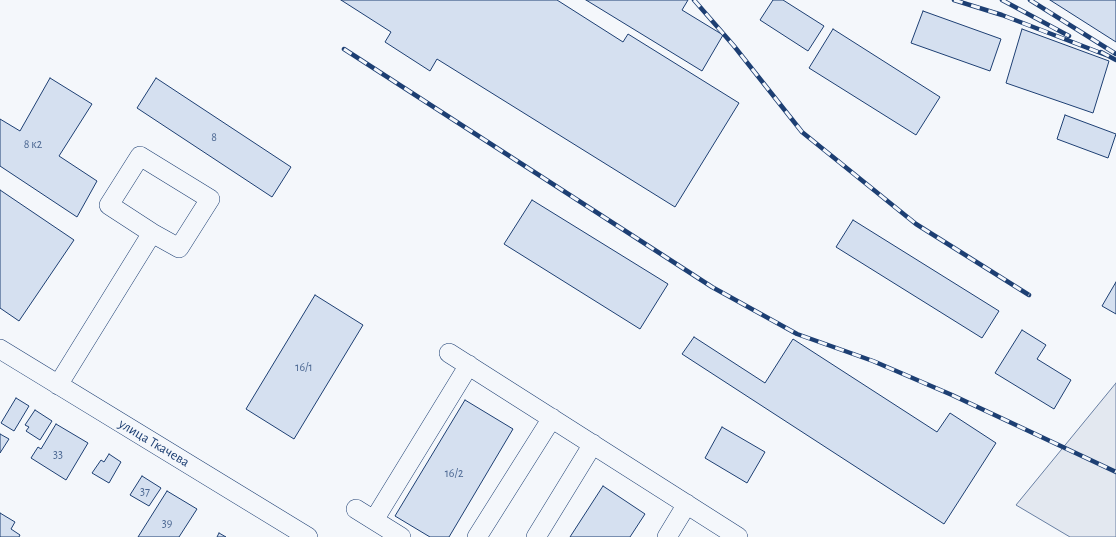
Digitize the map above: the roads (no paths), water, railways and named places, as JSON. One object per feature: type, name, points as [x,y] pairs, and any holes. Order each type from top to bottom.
[{"type":"street","points":[[140,156],[210,199],[179,248],[152,233],[109,205],[140,156]]},
{"type":"street","points":[[58,385],[152,233]]},
{"type":"street","name":"улица Ткачева","points":[[0,349],[308,537]]},
{"type":"street","points":[[449,353],[738,537]]},
{"type":"street","points":[[374,520],[469,365]]},
{"type":"street","points":[[477,537],[552,418]]},
{"type":"street","points":[[536,537],[593,444]]},
{"type":"street","points":[[666,537],[687,504]]},
{"type":"street","points":[[356,509],[401,537]]},
{"type":"railway","points":[[694,0],[734,46],[802,132],[916,224],[1029,295]]},
{"type":"railway","points":[[954,0],[1002,15],[1106,55]]},
{"type":"railway","points":[[1002,0],[1069,36]]},
{"type":"railway","points":[[1030,0],[1116,54]]},
{"type":"railway","points":[[344,49],[712,287],[797,334],[873,361],[952,395],[1116,472]]},
{"type":"railway","points":[[1101,52],[1116,60]]}]
